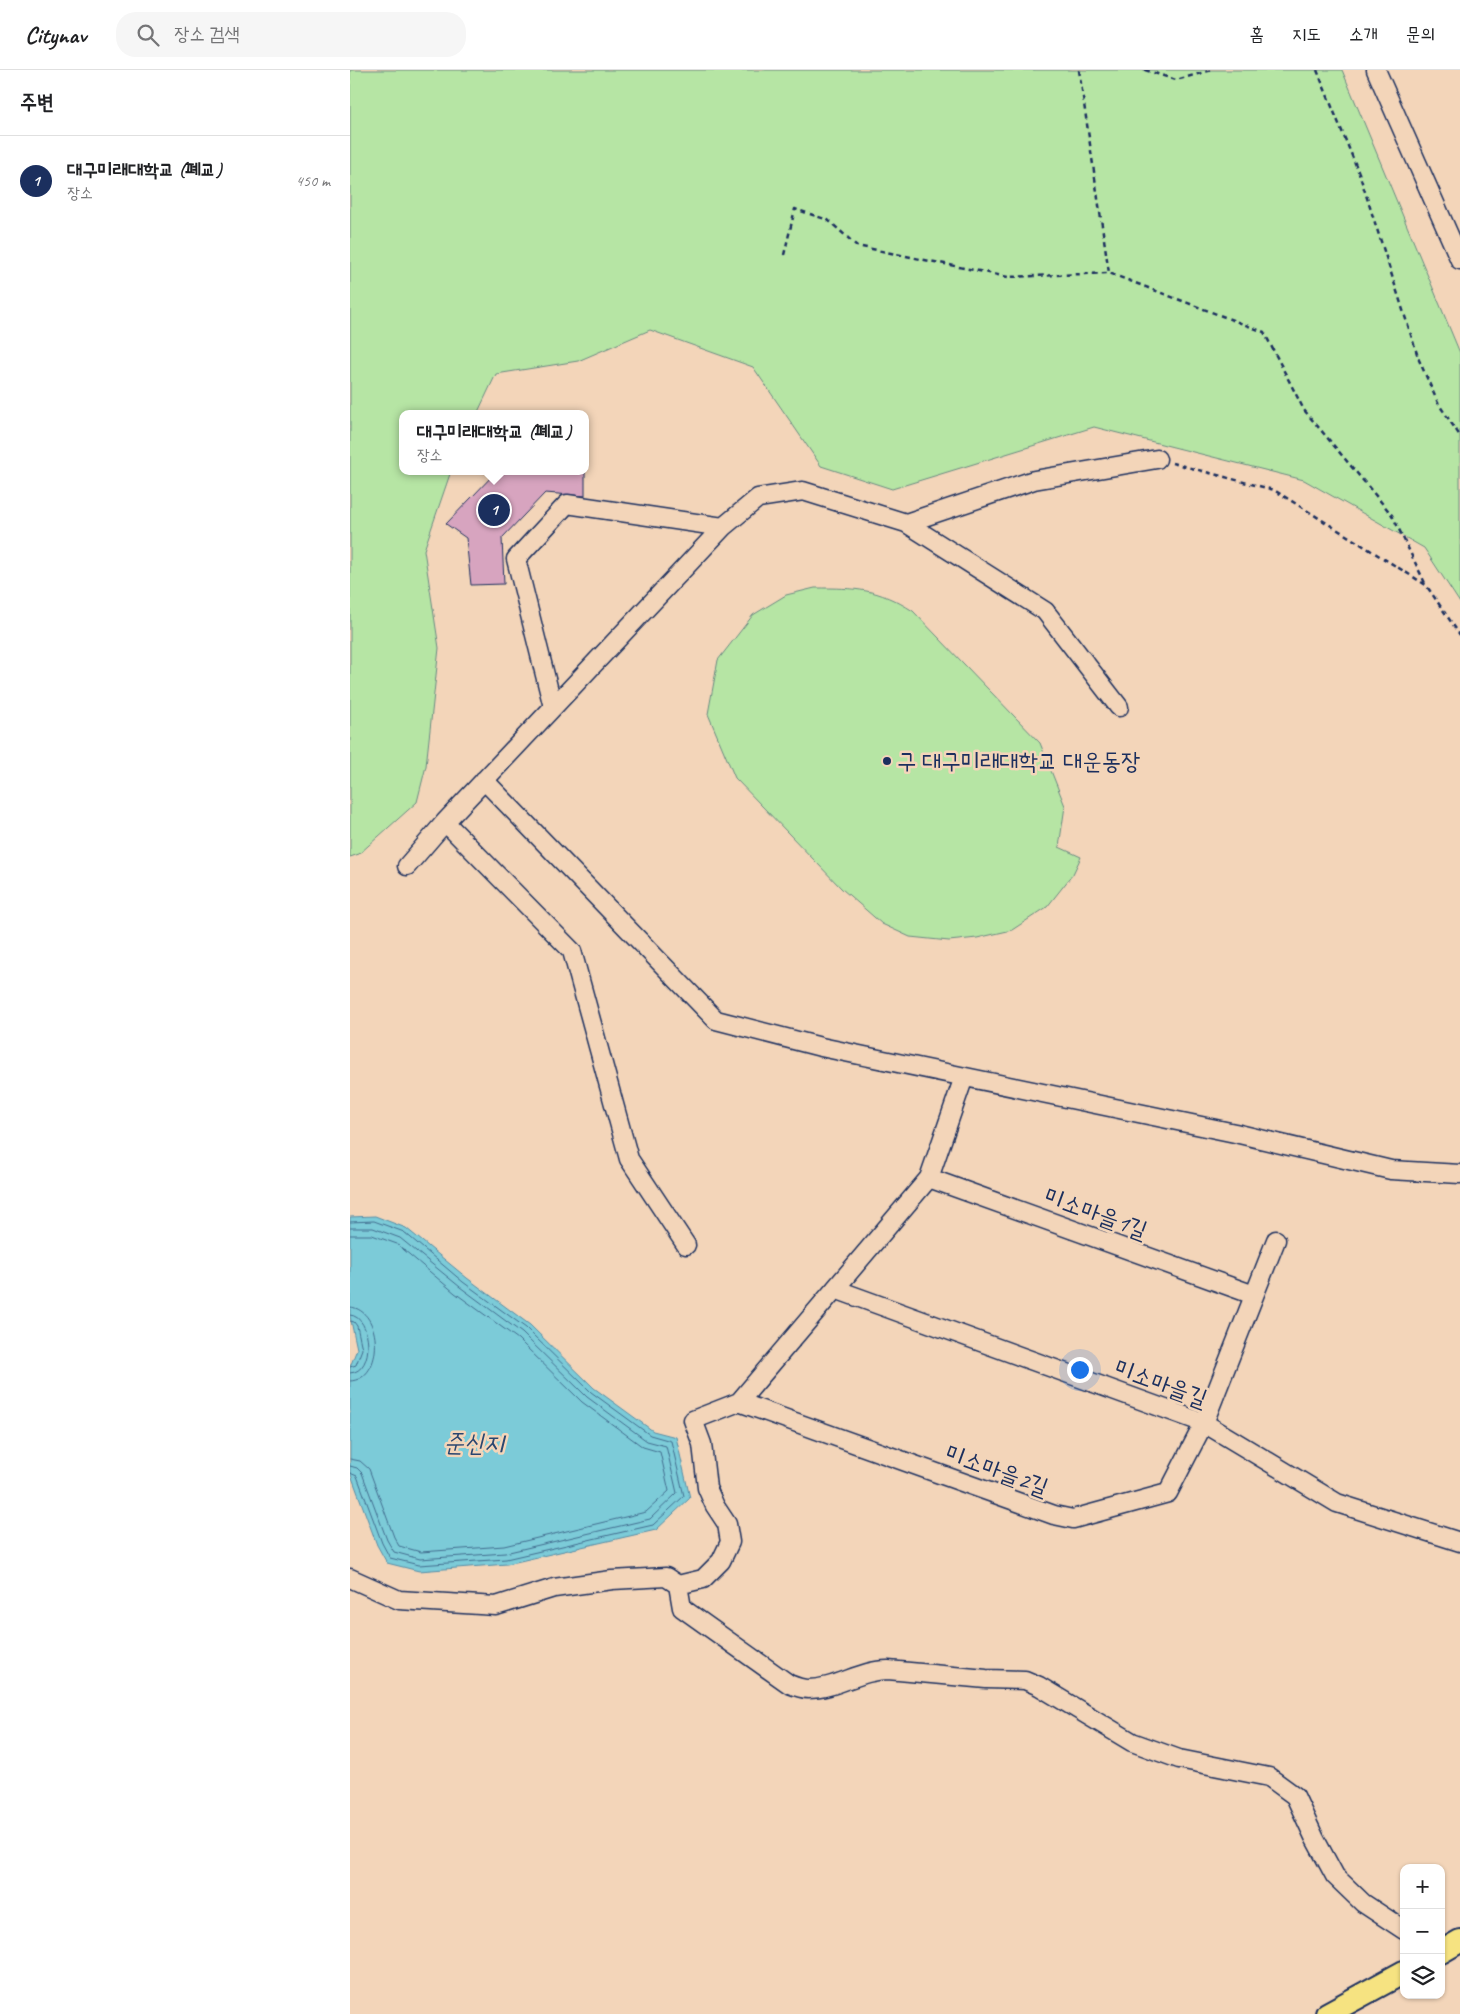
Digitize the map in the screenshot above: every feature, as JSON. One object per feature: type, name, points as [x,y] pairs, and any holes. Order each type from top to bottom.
[{"type":"main road","points":[[1327,2014],[1400,1974]]},
{"type":"street","points":[[1376,70],[1460,260]]},
{"type":"street","points":[[906,523],[1034,480],[1157,459]]},
{"type":"street","points":[[407,866],[484,780],[723,526],[758,498],[803,491],[906,523],[1045,611],[1119,707]]},
{"type":"street","points":[[553,707],[516,559],[567,504],[723,526]]},
{"type":"street","points":[[484,780],[716,1020],[821,1047],[1234,1134],[1390,1170],[1460,1174]]},
{"type":"street","points":[[445,822],[572,951],[629,1159],[686,1245]]},
{"type":"street","points":[[678,1585],[703,1579],[721,1561],[730,1542],[727,1524],[715,1506],[707,1488],[702,1444],[693,1420],[739,1402],[929,1178],[964,1077]]},
{"type":"street","name":"미소마을1길","points":[[929,1178],[1254,1295]]},
{"type":"street","points":[[1204,1423],[1276,1240]]},
{"type":"street","name":"미소마을길","points":[[835,1289],[1204,1423],[1337,1503],[1460,1542]]},
{"type":"street","name":"미소마을2길","points":[[739,1402],[1054,1515],[1073,1519],[1168,1493],[1204,1423]]},
{"type":"street","points":[[350,1578],[399,1600],[496,1606],[554,1588],[612,1580],[666,1577],[678,1585],[682,1608],[789,1684],[806,1690],[874,1670],[986,1679],[1025,1680],[1039,1686],[1132,1742],[1179,1759],[1269,1777],[1295,1796],[1335,1876],[1363,1903],[1400,1927]]},
{"type":"path","points":[[1079,70],[1108,273]]},
{"type":"path","points":[[1145,70],[1176,80],[1212,70]]},
{"type":"path","points":[[1317,70],[1359,172],[1419,360],[1438,403],[1460,436]]},
{"type":"path","points":[[784,256],[795,209],[828,220],[857,246],[998,276],[1108,273],[1264,332],[1304,410],[1392,515],[1426,585],[1460,635]]},
{"type":"path","points":[[1157,459],[1274,490],[1426,585]]},
{"type":"green space","points":[[350,70],[1342,70],[1460,353],[1460,603],[1424,548],[1304,480],[1094,427],[892,489],[821,466],[753,367],[650,330],[578,361],[496,374],[479,410],[399,410],[399,475],[450,475],[424,550],[439,648],[426,766],[417,802],[359,854],[350,857]]},
{"type":"green space","name":"구 대구미래대학교 대운동장","points":[[815,588],[843,588],[866,591],[900,603],[913,611],[1040,743],[1065,806],[1059,847],[1081,857],[1073,874],[1047,907],[1012,930],[977,938],[949,941],[910,937],[882,924],[842,889],[735,778],[708,714],[718,660],[753,615],[786,595]]},
{"type":"water","name":"준신지","points":[[375,1216],[406,1228],[467,1278],[530,1325],[594,1388],[653,1431],[676,1437],[690,1498],[656,1530],[507,1564],[419,1571],[387,1563],[377,1545],[350,1472],[350,1367],[357,1349],[350,1316],[350,1217]]},
{"type":"building","points":[[493,475],[585,475],[585,496],[545,493],[502,538],[504,584],[471,585],[466,538],[446,524]]},
{"type":"place","name":"대구미래대학교 (폐교)","points":[[494,510]]},
{"type":"place","name":"구 대구미래대학교 대운동장","points":[[887,761]]}]
